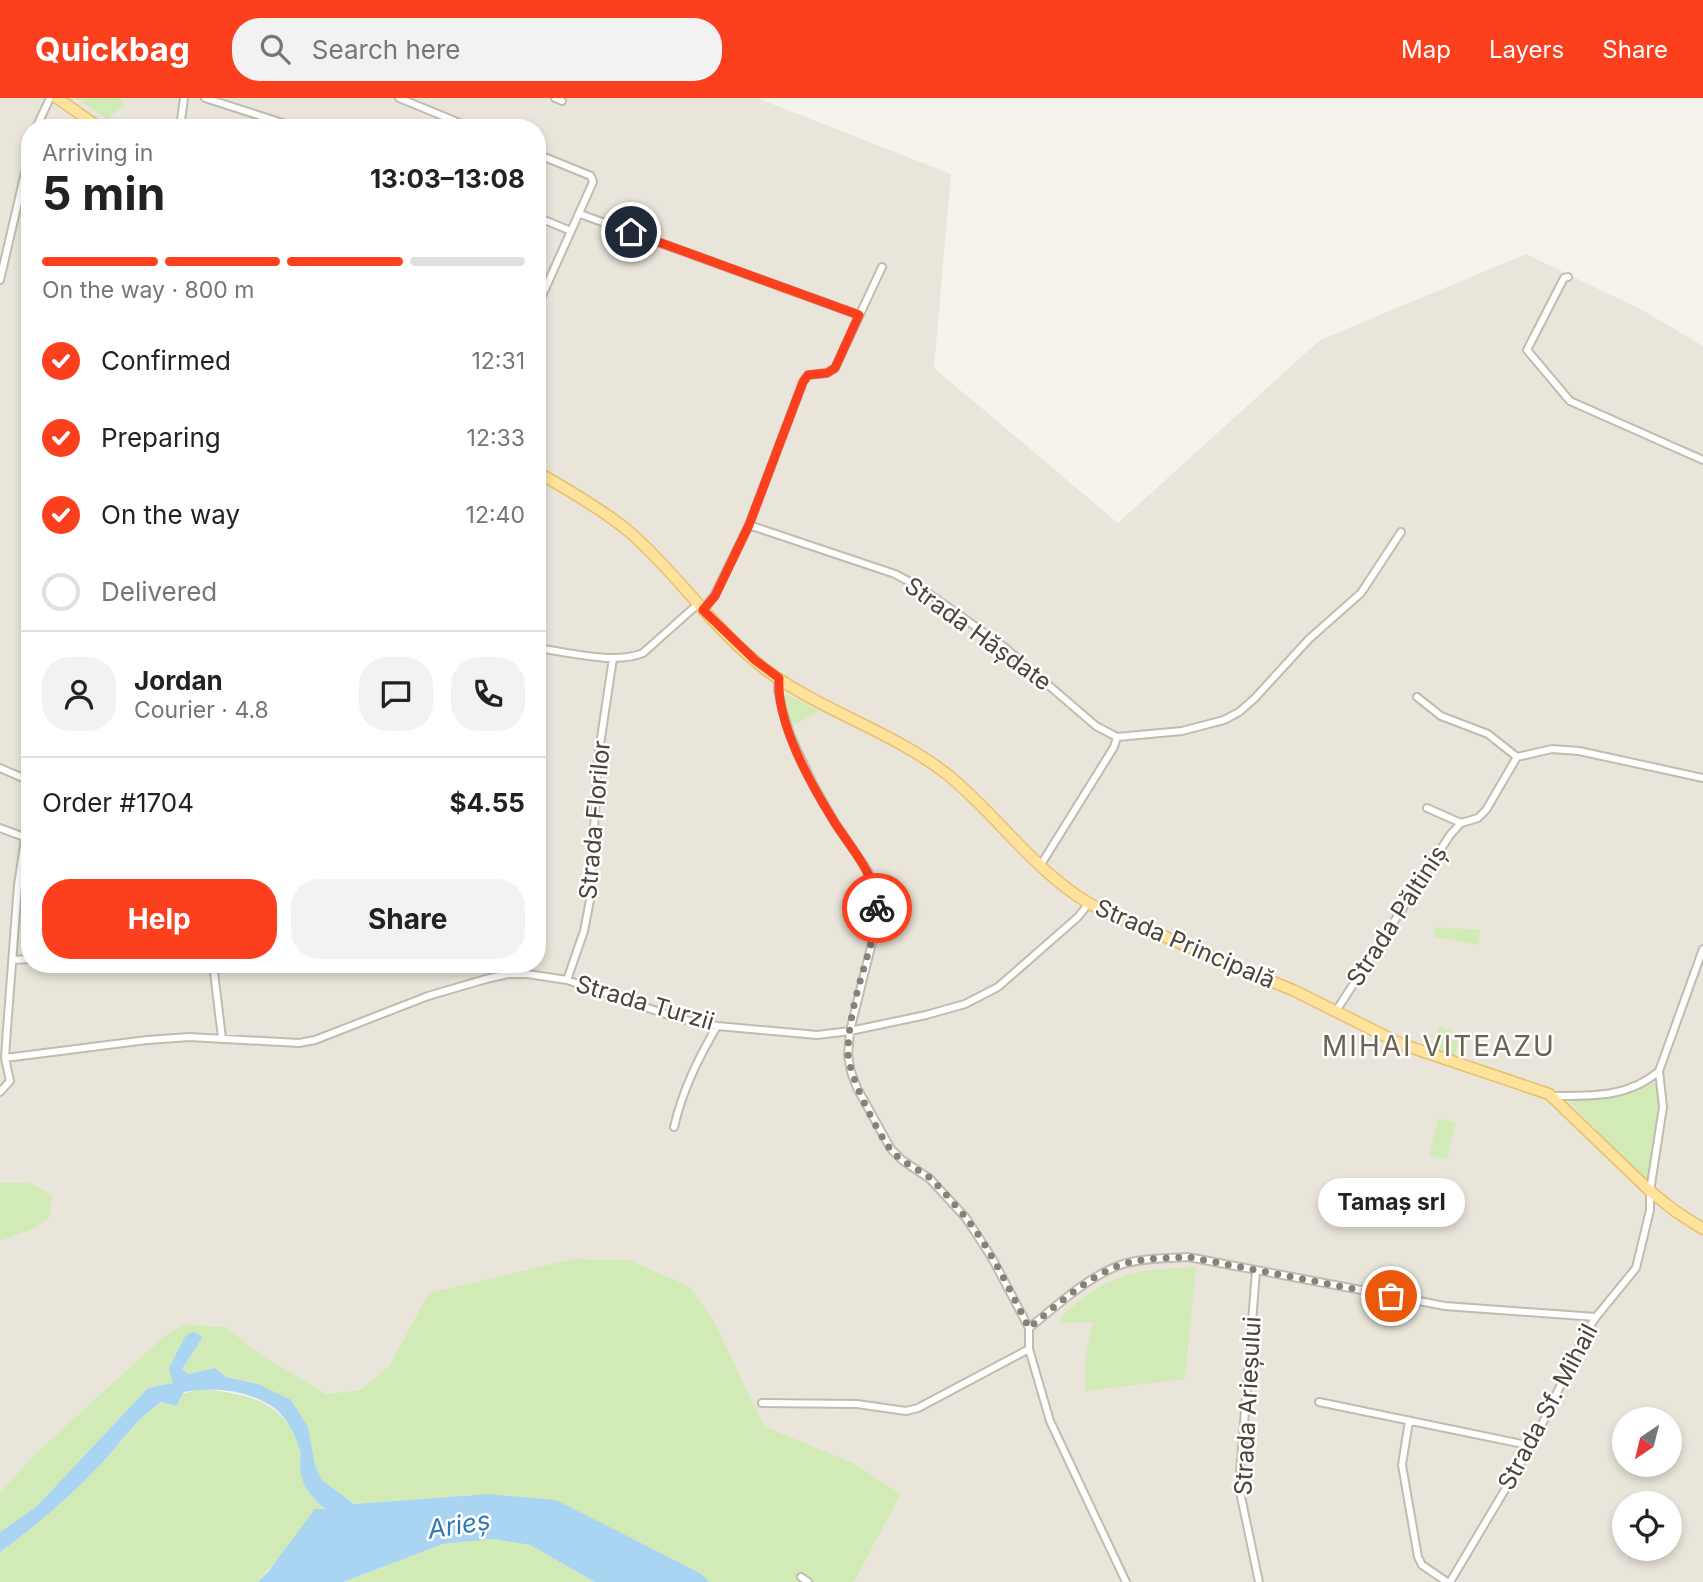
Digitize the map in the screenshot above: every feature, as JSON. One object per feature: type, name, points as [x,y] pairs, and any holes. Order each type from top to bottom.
[{"type":"main road","points":[[57,98],[87,119]]},
{"type":"main road","name":"Strada Principală","points":[[546,478],[626,529],[755,660],[779,678],[933,764],[975,799],[1040,866],[1089,903],[1336,1011],[1401,1044],[1552,1096],[1650,1191],[1703,1229]]},
{"type":"street","points":[[40,119],[50,98]]},
{"type":"street","points":[[181,119],[184,98]]},
{"type":"street","points":[[205,98],[270,119]]},
{"type":"street","points":[[399,98],[450,119]]},
{"type":"street","points":[[546,158],[590,176],[593,182],[546,286]]},
{"type":"street","points":[[0,280],[21,190]]},
{"type":"street","points":[[580,214],[859,315]]},
{"type":"street","points":[[546,221],[570,231]]},
{"type":"street","points":[[546,649],[626,659],[643,653],[715,596],[749,525],[803,382],[808,375],[827,373],[835,368],[882,267]]},
{"type":"street","points":[[1568,277],[1564,278],[1527,350],[1570,401],[1703,460]]},
{"type":"street","name":"Strada Hășdate","points":[[749,525],[895,574],[921,588],[1003,646],[1096,726],[1117,737]]},
{"type":"street","points":[[1040,866],[1114,747],[1117,737],[1182,731],[1224,720],[1239,712],[1309,639],[1361,593],[1401,532]]},
{"type":"street","name":"Strada Florilor","points":[[567,980],[584,931],[590,900],[598,758],[613,658]]},
{"type":"street","points":[[779,678],[780,698],[791,737],[824,803],[869,871],[876,894],[878,919],[850,1031],[848,1055],[857,1088],[891,1149],[930,1179],[966,1218],[992,1258],[1029,1328],[1029,1349],[1051,1421],[1126,1582]]},
{"type":"street","points":[[1417,697],[1441,716],[1488,734],[1517,757],[1552,749],[1580,751],[1703,778]]},
{"type":"street","name":"Strada Păltiniș","points":[[1336,1011],[1450,835],[1461,823],[1478,818],[1486,810],[1517,757]]},
{"type":"street","points":[[0,768],[21,776]]},
{"type":"street","name":"Strada Păltiniș","points":[[1427,808],[1461,823]]},
{"type":"street","points":[[0,828],[21,836]]},
{"type":"street","points":[[0,1092],[10,1081],[5,1058],[21,871]]},
{"type":"street","name":"Strada Turzii","points":[[5,1058],[147,1040],[222,1038],[281,1044],[299,1043],[315,1040],[428,996],[486,979],[527,974],[567,980],[680,1019],[717,1026],[817,1035],[850,1031],[965,1004],[998,987],[1078,917],[1089,903]]},
{"type":"street","name":"Strada Sf. Mihail","points":[[1448,1582],[1532,1446],[1595,1317],[1636,1268],[1650,1210],[1650,1191],[1664,1099],[1659,1071],[1703,949]]},
{"type":"street","points":[[13,960],[21,960]]},
{"type":"street","points":[[214,973],[222,1038]]},
{"type":"street","points":[[674,1127],[692,1069],[717,1026]]},
{"type":"street","points":[[0,1074],[7,1068]]},
{"type":"street","points":[[1552,1096],[1598,1097],[1621,1092],[1645,1082],[1659,1071]]},
{"type":"street","points":[[1029,1328],[1105,1272],[1125,1264],[1157,1258],[1188,1257],[1445,1306],[1595,1317]]},
{"type":"street","name":"Strada Arieșului","points":[[1256,1270],[1239,1488],[1259,1582]]},
{"type":"street","points":[[762,1403],[857,1404],[906,1410],[930,1403],[1029,1349]]},
{"type":"street","points":[[1319,1402],[1532,1446]]},
{"type":"street","points":[[1409,1420],[1402,1465],[1418,1557],[1422,1565],[1448,1582]]},
{"type":"shaded area","points":[[0,98],[757,98],[951,174],[934,368],[1118,523],[1320,340],[1526,254],[1642,310],[1703,346],[1703,1582],[854,1582],[901,1494],[853,1463],[764,1426],[713,1319],[689,1286],[629,1260],[573,1259],[390,1365],[360,1390],[326,1394],[262,1355],[225,1327],[184,1324],[164,1336],[33,1456],[0,1493],[0,1241],[33,1229],[2,1181],[0,1182]]},
{"type":"green space","points":[[76,98],[121,98],[124,105],[107,119]]},
{"type":"green space","points":[[785,694],[819,711],[792,726],[785,710]]},
{"type":"green space","points":[[1435,927],[1480,930],[1478,945],[1434,937]]},
{"type":"green space","points":[[1439,1026],[1461,1035],[1454,1057],[1431,1049]]},
{"type":"green space","points":[[1655,1083],[1660,1087],[1648,1183],[1570,1102],[1614,1096]]},
{"type":"green space","points":[[1438,1119],[1456,1123],[1447,1159],[1429,1155]]},
{"type":"green space","points":[[0,1182],[29,1183],[52,1195],[49,1218],[33,1229],[0,1241]]},
{"type":"green space","points":[[573,1259],[629,1260],[689,1286],[713,1319],[764,1426],[853,1463],[901,1494],[854,1582],[710,1582],[700,1573],[597,1522],[488,1494],[354,1504],[322,1480],[315,1465],[308,1427],[258,1384],[226,1377],[215,1368],[188,1374],[182,1369],[203,1337],[194,1332],[174,1383],[148,1388],[36,1507],[0,1532],[0,1493],[33,1456],[164,1336],[184,1324],[225,1327],[262,1355],[326,1394],[360,1390],[390,1365],[429,1293]]},
{"type":"green space","points":[[1196,1267],[1185,1379],[1085,1391],[1086,1355],[1093,1322],[1058,1323],[1066,1313],[1095,1290],[1122,1277],[1149,1271]]},
{"type":"green space","points":[[202,1389],[248,1397],[261,1402],[283,1418],[299,1446],[303,1478],[325,1510],[257,1582],[0,1582],[0,1552],[75,1490],[153,1409],[182,1394]]},
{"type":"green space","points":[[493,1539],[530,1545],[595,1582],[343,1582],[443,1544]]},
{"type":"water","name":"Arieș","points":[[194,1332],[203,1337],[182,1369],[188,1374],[215,1368],[226,1377],[258,1384],[291,1400],[308,1427],[315,1465],[322,1480],[354,1504],[488,1494],[556,1500],[700,1573],[710,1582],[595,1582],[530,1545],[493,1539],[443,1544],[343,1582],[257,1582],[268,1572],[315,1509],[325,1509],[304,1484],[300,1471],[299,1447],[281,1414],[263,1401],[241,1393],[206,1389],[184,1392],[176,1406],[162,1402],[153,1409],[75,1490],[0,1552],[0,1532],[36,1507],[148,1388],[173,1383],[169,1368],[186,1335]]},
{"type":"way so far","points":[[877,908],[878,919],[852,1017],[848,1055],[851,1072],[891,1149],[930,1179],[966,1218],[992,1258],[1029,1328],[1105,1272],[1125,1264],[1157,1258],[1188,1257],[1391,1296]]},
{"type":"place","name":"Tamaș srl","points":[[1391,1296]]},
{"type":"district","name":"MIHAI VITEAZU","points":[[1439,1046]]},
{"type":"route","points":[[631,232],[859,315],[835,368],[821,375],[808,375],[803,382],[749,525],[715,596],[703,610],[755,660],[779,678],[778,691],[791,737],[835,823],[869,871],[877,908]]}]
